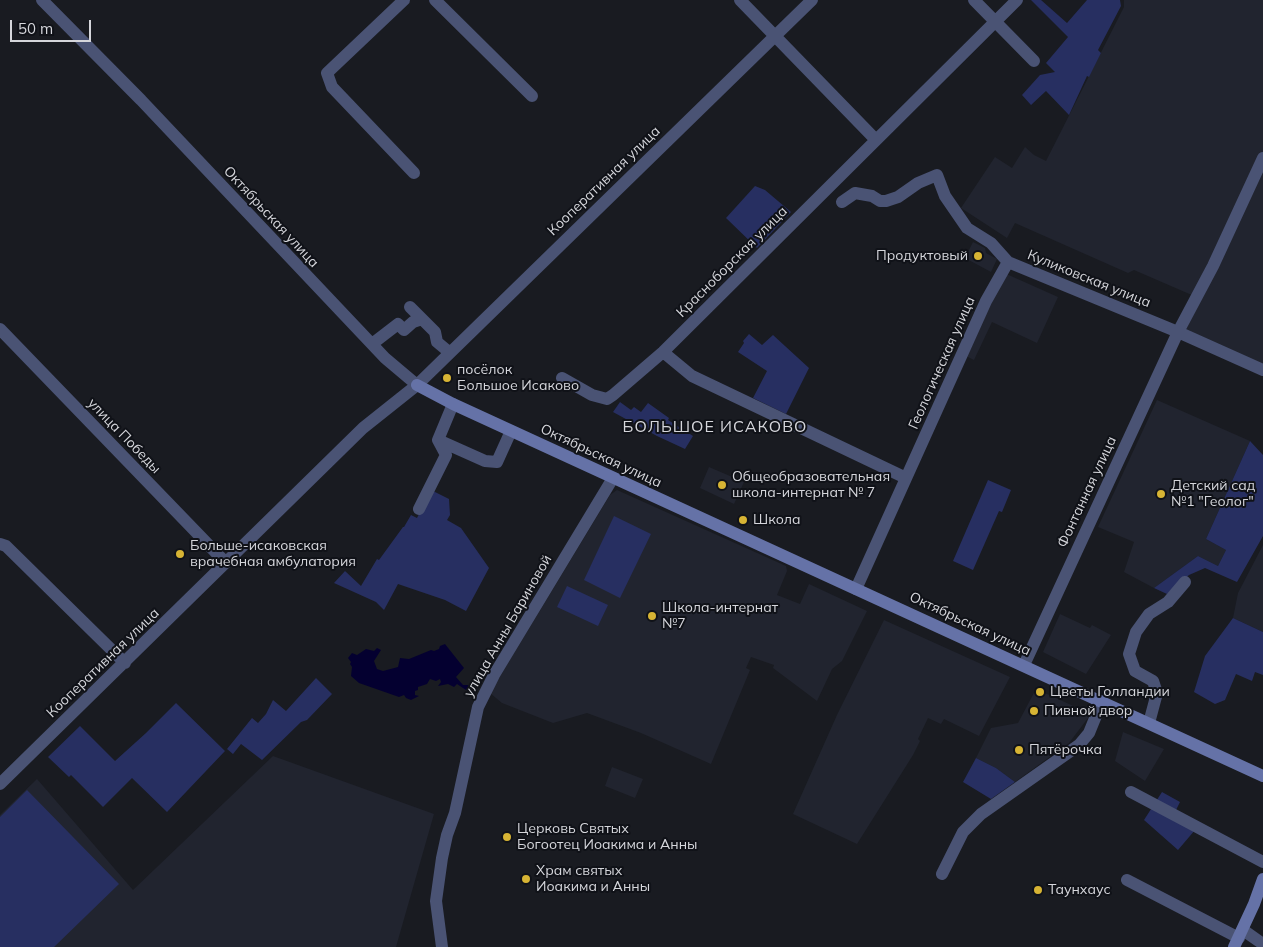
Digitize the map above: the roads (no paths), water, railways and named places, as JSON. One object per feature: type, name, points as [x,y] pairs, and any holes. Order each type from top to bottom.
[{"type":"street","name":"Октябрьская улица","points":[[42,0],[141,100],[372,344],[417,385],[511,431],[1263,776]]},
{"type":"street","points":[[404,0],[327,72],[332,87],[414,173]]},
{"type":"street","points":[[436,0],[532,96]]},
{"type":"street","points":[[740,0],[876,140]]},
{"type":"street","name":"Кооперативная улица","points":[[0,784],[363,428],[417,385],[812,0]]},
{"type":"street","points":[[974,0],[1034,61]]},
{"type":"street","name":"Красноборская улица","points":[[562,378],[592,395],[607,399],[663,352],[1017,0]]},
{"type":"street","name":"Фонтанная улица","points":[[1024,665],[1178,332],[1213,266],[1263,158]]},
{"type":"street","name":"Куликовская улица","points":[[842,202],[855,193],[886,201],[898,197],[918,183],[937,175],[945,196],[967,228],[991,243],[1008,262],[1178,332],[1263,370]]},
{"type":"street","name":"Геологическая улица","points":[[856,588],[986,301],[1008,262]]},
{"type":"street","points":[[410,308],[435,332],[436,342],[449,352]]},
{"type":"street","points":[[372,344],[398,324],[404,330],[413,322],[422,319]]},
{"type":"street","name":"улица Победы","points":[[0,329],[226,563]]},
{"type":"street","points":[[663,352],[692,376],[906,478]]},
{"type":"street","points":[[438,440],[453,404]]},
{"type":"street","points":[[438,440],[485,461],[497,462],[511,431]]},
{"type":"street","points":[[419,509],[446,455],[438,440]]},
{"type":"street","name":"улица Анны Бариновой","points":[[442,947],[436,901],[438,884],[447,835],[455,813],[478,707],[494,675],[613,478]]},
{"type":"street","points":[[0,544],[6,546],[125,663]]},
{"type":"street","points":[[1149,723],[1157,693],[1153,681],[1135,671],[1129,654],[1136,632],[1149,614],[1168,602],[1185,582]]},
{"type":"street","points":[[942,874],[963,832],[981,814],[1078,745],[1089,734],[1102,701]]},
{"type":"street","points":[[1131,792],[1263,862]]},
{"type":"street","points":[[1127,880],[1238,939],[1263,944]]},
{"type":"street","points":[[1238,939],[1263,881]]},
{"type":"place","name":"Продуктовый","points":[[978,256]]},
{"type":"place","name":"посёлок Большое Исаково","points":[[447,378]]},
{"type":"place","name":"Общеобразовательная школа-интернат № 7","points":[[722,485]]},
{"type":"place","name":"Детский сад №1 \"Геолог\"","points":[[1161,494]]},
{"type":"place","name":"Школа","points":[[743,520]]},
{"type":"place","name":"Больше-исаковская врачебная амбулатория","points":[[180,554]]},
{"type":"place","name":"Школа-интернат №7","points":[[652,616]]},
{"type":"place","name":"Цветы Голландии","points":[[1040,692]]},
{"type":"place","name":"Пивной двор","points":[[1034,711]]},
{"type":"place","name":"Пятёрочка","points":[[1019,750]]},
{"type":"place","name":"Церковь Святых Богоотец Иоакима и Анны","points":[[507,837]]},
{"type":"place","name":"Храм святых Иоакима и Анны","points":[[526,879]]},
{"type":"place","name":"Таунхаус","points":[[1038,890]]},
{"type":"district","name":"БОЛЬШОЕ ИСАКОВО","points":[[715,427]]}]
